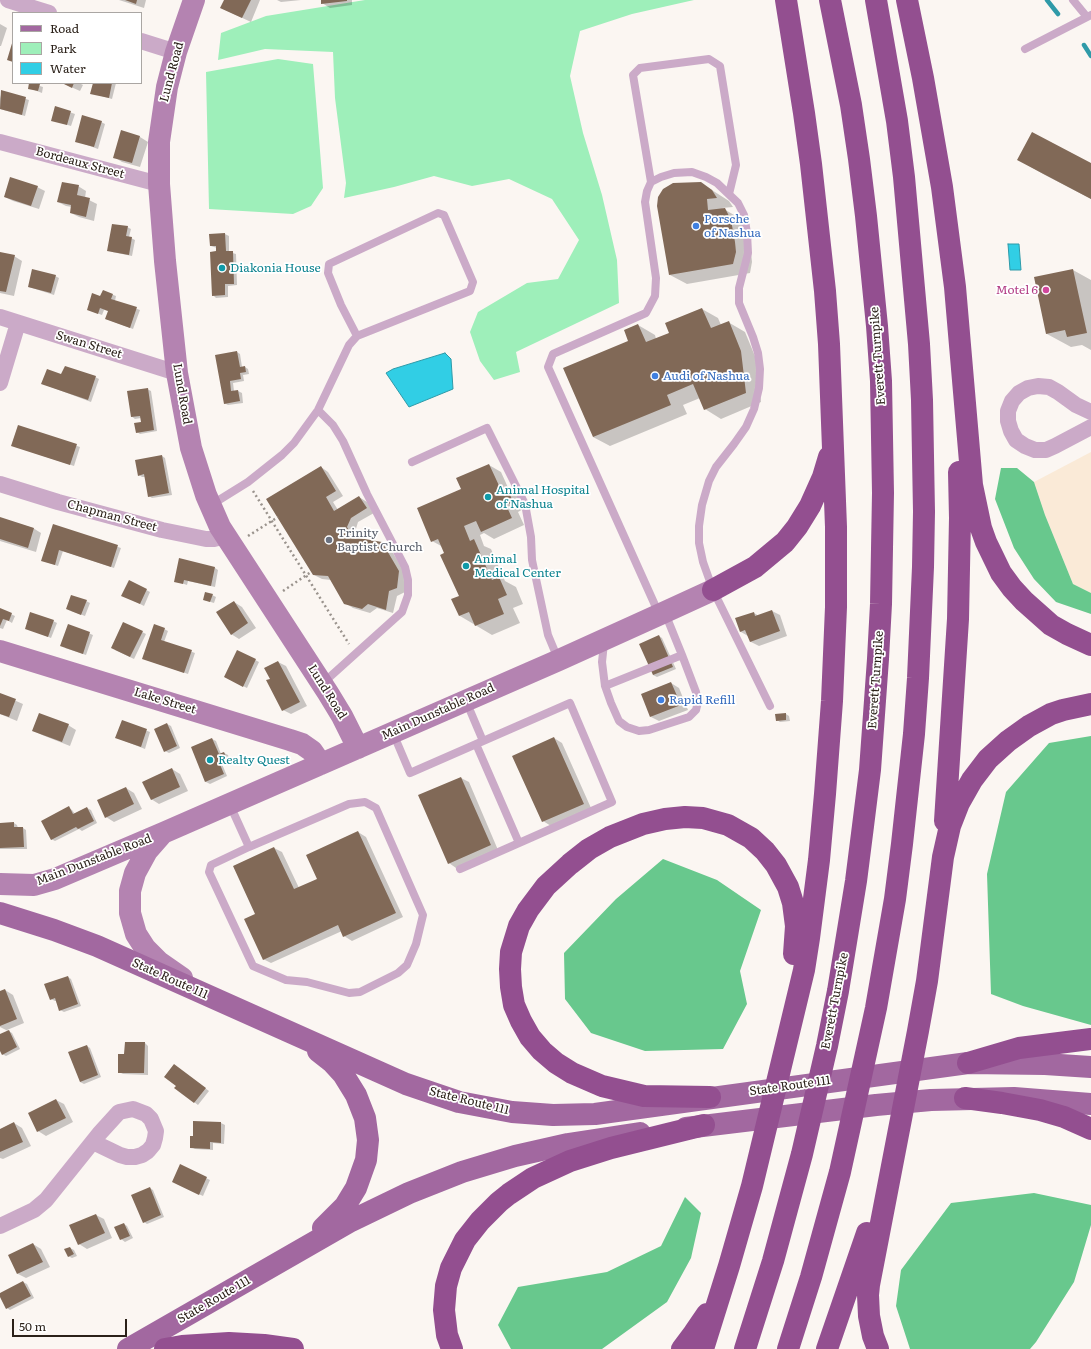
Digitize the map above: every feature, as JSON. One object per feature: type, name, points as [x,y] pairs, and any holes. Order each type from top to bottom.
[{"type":"highway","points":[[703,1349],[729,1266],[757,1166],[804,970],[821,841],[827,774],[837,574],[833,427],[826,310],[816,211],[804,113],[786,0]]},
{"type":"highway","name":"Everett Turnpike","points":[[745,1349],[773,1261],[802,1154],[838,991],[864,826],[879,652],[883,493],[881,381],[878,334],[859,159],[849,97],[830,0]]},
{"type":"highway","points":[[788,1349],[811,1277],[840,1172],[875,1016],[888,946],[900,860],[911,766],[918,686],[924,512],[920,344],[904,177],[896,114],[876,0]]},
{"type":"highway","points":[[907,0],[933,132],[942,187],[955,287],[972,485],[977,512],[986,542],[1001,573],[1012,588],[1037,614],[1051,625],[1066,634],[1091,645]]},
{"type":"highway","points":[[878,1349],[873,1336],[869,1316],[868,1295],[927,981],[943,857],[959,597],[960,518],[955,287]]},
{"type":"highway","points":[[713,590],[748,572],[762,562],[780,547],[797,527],[810,506],[823,477],[828,461],[833,427]]},
{"type":"highway","points":[[943,857],[950,826],[959,803],[972,780],[998,750],[1018,733],[1040,720],[1063,710],[1091,704]]},
{"type":"highway","points":[[710,1097],[644,1096],[622,1092],[586,1080],[548,1057],[535,1044],[520,1021],[514,1005],[510,979],[511,952],[516,934],[523,918],[539,894],[561,872],[589,849],[616,834],[643,824],[665,819],[693,817],[712,820],[728,825],[751,838],[765,851],[776,864],[788,887],[793,903],[795,918],[795,941],[784,1051]]},
{"type":"highway","points":[[968,1063],[1020,1048],[1091,1039]]},
{"type":"highway","points":[[827,1349],[874,1210],[906,1092]]},
{"type":"highway","points":[[965,1098],[1040,1110],[1069,1119],[1091,1129]]},
{"type":"highway","points":[[452,1349],[447,1335],[444,1310],[446,1286],[451,1268],[465,1240],[480,1221],[499,1202],[533,1178],[570,1161],[618,1146],[704,1125]]},
{"type":"highway","points":[[682,1349],[709,1310],[729,1266]]},
{"type":"highway","points":[[165,1349],[182,1346],[229,1343],[264,1345],[293,1349]]},
{"type":"main road","name":"State Route 111","points":[[4,915],[82,940],[392,1078],[426,1091],[472,1105],[512,1112],[554,1115],[595,1114],[710,1097],[968,1063],[1045,1064],[1091,1067]]},
{"type":"main road","points":[[280,1262],[324,1228],[345,1206],[353,1195],[360,1181],[368,1147],[368,1133],[364,1118],[359,1102],[348,1082],[325,1056],[310,1044],[291,1033]]},
{"type":"main road","name":"State Route 111","points":[[128,1349],[351,1221],[409,1193],[489,1164],[541,1150],[624,1135],[889,1103],[965,1098],[1028,1099],[1091,1104]]},
{"type":"street","points":[[8,0],[46,12]]},
{"type":"street","name":"Lund Road","points":[[194,0],[176,52],[167,87],[159,142],[159,184],[165,261],[177,373],[191,448],[201,483],[210,505],[229,541],[342,716],[358,748]]},
{"type":"street","points":[[142,42],[176,52]]},
{"type":"street","name":"Bordeaux Street","points":[[0,142],[159,184]]},
{"type":"street","name":"Swan Street","points":[[0,318],[177,373]]},
{"type":"street","points":[[0,383],[18,323]]},
{"type":"street","points":[[1091,412],[1076,405],[1049,387],[1038,386],[1028,388],[1019,393],[1012,401],[1008,411],[1010,432],[1016,440],[1035,450],[1046,450],[1056,446],[1091,427]]},
{"type":"street","name":"Chapman Street","points":[[0,484],[58,502],[162,530],[206,539],[229,541]]},
{"type":"street","name":"Main Dunstable Road","points":[[0,884],[28,885],[41,883],[163,833],[559,660],[713,590]]},
{"type":"street","name":"Lake Street","points":[[0,652],[302,744],[312,751],[321,764]]},
{"type":"street","name":"Main Dunstable Road","points":[[163,833],[144,857],[133,879],[130,913],[134,928],[145,948],[159,962],[224,1003]]},
{"type":"street","points":[[0,1226],[34,1210],[46,1200],[93,1142]]},
{"type":"lane","points":[[1025,49],[1089,16],[1073,0]]},
{"type":"lane","points":[[604,639],[602,662],[605,686],[619,721],[627,727],[639,731],[648,730],[689,717],[696,710],[698,702],[696,692],[682,655],[548,367],[553,354],[646,313],[655,296],[656,278],[645,202],[647,191],[651,182],[634,75],[640,68],[708,60],[720,66],[736,165],[729,194]]},
{"type":"lane","points":[[651,182],[674,173],[692,172],[717,183],[738,203],[744,215],[748,254],[739,288],[739,303],[758,353],[760,369],[759,388],[754,409],[746,427],[708,481],[702,504],[699,526],[699,543],[703,562],[713,590],[770,706]]},
{"type":"lane","points":[[210,505],[248,482],[282,455],[294,443],[318,410],[349,345],[357,336],[470,291],[473,282],[444,215],[438,213],[329,264],[328,273],[341,305],[357,336]]},
{"type":"lane","points":[[318,410],[333,425],[343,441],[367,494],[405,567],[408,580],[408,595],[402,612],[322,684]]},
{"type":"lane","points":[[412,462],[486,428],[525,504],[532,560],[541,605],[548,635],[559,660]]},
{"type":"lane","points":[[605,686],[682,655]]},
{"type":"lane","points":[[466,700],[480,743],[519,843]]},
{"type":"lane","points":[[393,732],[410,773],[570,703],[612,802],[460,870]]},
{"type":"lane","points":[[365,802],[376,808],[422,916],[416,944],[406,965],[398,973],[360,992],[349,993],[307,982],[286,980],[253,966],[209,872],[211,865],[249,847],[349,804],[365,802]]},
{"type":"lane","points":[[230,804],[249,847]]},
{"type":"path","points":[[258,498],[355,655]]},
{"type":"path","points":[[229,541],[278,517]]},
{"type":"path","points":[[268,601],[311,572]]},
{"type":"shaded area","points":[[1091,452],[1091,593],[1073,584],[1045,515],[1034,482]]},
{"type":"green space","points":[[365,0],[694,0],[632,14],[580,31],[570,76],[583,133],[602,195],[617,260],[619,303],[516,352],[520,372],[494,380],[480,361],[470,332],[478,312],[527,283],[558,279],[579,240],[552,199],[509,179],[472,186],[434,176],[344,198],[346,183],[335,98],[333,52],[265,49],[218,60],[221,33],[266,16]]},
{"type":"green space","points":[[278,59],[313,64],[323,188],[311,206],[293,214],[209,209],[206,72]]},
{"type":"green space","points":[[1001,468],[1017,468],[1034,482],[1045,515],[1073,584],[1091,593],[1091,614],[1056,602],[1034,579],[1014,548],[995,499]]},
{"type":"green space","points":[[1091,736],[1091,1025],[1023,1006],[991,994],[987,874],[1006,792],[1049,743]]},
{"type":"green space","points":[[663,859],[717,880],[761,910],[740,971],[747,1004],[723,1049],[645,1051],[591,1033],[565,999],[564,953],[616,899]]},
{"type":"green space","points":[[1034,1193],[1091,1205],[1091,1225],[1074,1282],[1036,1342],[1030,1349],[910,1349],[896,1306],[901,1270],[951,1203]]},
{"type":"green space","points":[[685,1197],[701,1213],[691,1258],[667,1302],[602,1349],[511,1349],[498,1325],[518,1287],[607,1272],[661,1246]]},
{"type":"water","points":[[1008,244],[1019,244],[1021,270],[1010,270]]},
{"type":"water","points":[[445,353],[451,359],[453,389],[409,407],[386,373],[393,369]]},
{"type":"building","points":[[125,0],[137,0],[136,4]]},
{"type":"building","points":[[224,0],[251,0],[242,18],[220,8]]},
{"type":"building","points":[[321,0],[347,0],[347,1],[321,4]]},
{"type":"building","points":[[12,43],[12,62],[7,60]]},
{"type":"building","points":[[29,84],[40,84],[38,91],[28,89]]},
{"type":"building","points":[[64,84],[74,84],[72,88]]},
{"type":"building","points":[[93,84],[112,84],[109,98],[90,94]]},
{"type":"building","points":[[1,90],[26,97],[22,115],[0,109]]},
{"type":"building","points":[[55,106],[71,111],[67,125],[51,121]]},
{"type":"building","points":[[82,115],[102,121],[94,147],[75,142]]},
{"type":"building","points":[[121,130],[140,136],[132,163],[113,158]]},
{"type":"building","points":[[1032,132],[1091,163],[1091,199],[1017,160]]},
{"type":"building","points":[[10,177],[38,186],[31,206],[4,197]]},
{"type":"building","points":[[62,182],[79,185],[77,195],[90,198],[86,217],[70,213],[71,205],[57,202]]},
{"type":"building","name":"Porsche of Nashua","points":[[701,182],[712,190],[717,198],[707,199],[708,210],[725,208],[731,220],[736,252],[733,264],[669,275],[657,206],[658,197],[663,189],[673,183]]},
{"type":"building","points":[[112,224],[128,226],[126,236],[132,237],[129,255],[107,251]]},
{"type":"building","name":"Diakonia House","points":[[225,233],[226,251],[233,251],[234,284],[225,284],[225,295],[212,296],[210,252],[216,251],[216,246],[210,246],[209,234]]},
{"type":"building","points":[[0,252],[15,255],[6,292],[0,291]]},
{"type":"building","points":[[32,269],[56,275],[51,293],[28,287]]},
{"type":"building","points":[[1073,269],[1087,333],[1067,337],[1065,330],[1046,334],[1034,277]]},
{"type":"building","points":[[103,290],[113,294],[111,299],[137,307],[130,328],[105,319],[108,311],[100,308],[98,314],[87,310],[92,293],[100,296]]},
{"type":"building","name":"Audi of Nashua","points":[[702,308],[711,328],[729,321],[741,351],[746,393],[704,410],[693,384],[667,395],[671,405],[593,437],[563,368],[628,341],[624,330],[638,324],[646,342],[669,333],[665,323]]},
{"type":"building","points":[[237,351],[240,367],[245,366],[246,372],[240,373],[241,379],[230,381],[231,391],[238,390],[240,401],[224,404],[215,355]]},
{"type":"building","points":[[65,366],[96,376],[88,400],[41,384],[47,369],[61,374]]},
{"type":"building","points":[[148,388],[154,430],[136,433],[134,423],[141,422],[140,416],[131,417],[127,391]]},
{"type":"building","points":[[18,425],[77,444],[70,465],[11,446]]},
{"type":"building","points":[[162,455],[169,493],[148,497],[144,474],[138,476],[135,460]]},
{"type":"building","name":"Animal Medical Center","points":[[489,464],[502,492],[508,490],[513,502],[506,505],[512,518],[481,532],[476,521],[464,526],[470,541],[474,539],[492,580],[499,577],[507,595],[498,599],[504,614],[475,626],[469,612],[459,616],[451,599],[459,596],[440,555],[444,553],[438,539],[431,542],[417,508],[461,489],[456,478]]},
{"type":"building","name":"Trinity Baptist Church","points":[[321,466],[336,491],[326,497],[334,511],[359,496],[367,508],[351,518],[347,527],[353,537],[382,542],[399,571],[397,588],[389,591],[386,610],[368,604],[362,609],[344,604],[328,576],[313,575],[266,499]]},
{"type":"building","points":[[0,517],[34,528],[28,548],[0,539]]},
{"type":"building","points":[[53,524],[118,545],[111,567],[59,550],[55,565],[41,561]]},
{"type":"building","points":[[179,558],[215,567],[211,586],[184,580],[183,584],[174,582]]},
{"type":"building","points":[[129,580],[147,589],[140,604],[121,596]]},
{"type":"building","points":[[205,592],[213,594],[210,602],[203,600]]},
{"type":"building","points":[[71,595],[87,600],[81,615],[66,609]]},
{"type":"building","points":[[234,601],[248,623],[231,635],[216,612]]},
{"type":"building","points":[[0,608],[12,613],[9,621],[3,619],[0,626]]},
{"type":"building","points":[[772,610],[780,631],[750,642],[745,630],[740,632],[735,618],[754,612],[755,616]]},
{"type":"building","points":[[30,612],[54,620],[48,637],[25,629]]},
{"type":"building","points":[[123,622],[143,631],[130,657],[111,648]]},
{"type":"building","points":[[68,624],[90,632],[83,654],[60,646]]},
{"type":"building","points":[[154,624],[165,628],[161,640],[192,650],[184,673],[142,659]]},
{"type":"building","points":[[659,635],[673,667],[653,675],[639,644]]},
{"type":"building","points":[[237,650],[256,659],[243,687],[224,677]]},
{"type":"building","points":[[278,661],[300,702],[282,711],[266,680],[270,679],[264,668]]},
{"type":"building","name":"Rapid Refill","points":[[671,682],[681,705],[650,717],[641,694]]},
{"type":"building","points":[[0,693],[16,699],[9,717],[0,714]]},
{"type":"building","points":[[39,713],[69,724],[62,742],[32,731]]},
{"type":"building","points":[[786,713],[786,720],[776,721],[775,714]]},
{"type":"building","points":[[122,720],[147,729],[141,747],[115,738]]},
{"type":"building","points":[[167,723],[177,746],[164,752],[154,729]]},
{"type":"building","points":[[554,737],[584,804],[542,822],[512,756]]},
{"type":"building","name":"Realty Quest","points":[[212,738],[219,754],[224,752],[227,759],[219,762],[224,774],[205,782],[191,747]]},
{"type":"building","points":[[172,768],[180,787],[151,800],[142,782]]},
{"type":"building","points":[[461,777],[491,845],[448,864],[418,795]]},
{"type":"building","points":[[126,787],[134,804],[105,818],[97,800]]},
{"type":"building","points":[[69,806],[73,814],[87,807],[94,821],[78,829],[76,827],[51,840],[41,821]]},
{"type":"building","points":[[14,822],[14,827],[23,827],[24,847],[0,848],[0,823]]},
{"type":"building","points":[[358,831],[396,913],[343,937],[338,925],[263,960],[244,919],[255,914],[233,866],[274,847],[294,889],[317,879],[306,855]]},
{"type":"building","points":[[68,976],[78,1004],[59,1011],[55,998],[50,1000],[44,984]]},
{"type":"building","points":[[5,989],[17,1019],[0,1026],[0,991]]},
{"type":"building","points":[[9,1030],[17,1047],[2,1055],[0,1051],[0,1034]]},
{"type":"building","points":[[125,1042],[145,1042],[144,1073],[118,1073],[118,1054],[124,1054]]},
{"type":"building","points":[[87,1045],[98,1075],[80,1082],[68,1052]]},
{"type":"building","points":[[174,1064],[206,1088],[194,1103],[174,1088],[176,1086],[164,1077]]},
{"type":"building","points":[[56,1099],[66,1118],[37,1132],[28,1113]]},
{"type":"building","points":[[193,1121],[221,1122],[221,1143],[210,1142],[210,1149],[190,1148],[190,1136],[193,1136]]},
{"type":"building","points":[[14,1122],[23,1142],[0,1152],[0,1129]]},
{"type":"building","points":[[180,1164],[207,1177],[199,1195],[172,1182]]},
{"type":"building","points":[[150,1187],[161,1215],[143,1223],[131,1195]]},
{"type":"building","points":[[96,1214],[105,1233],[78,1245],[69,1225]]},
{"type":"building","points":[[124,1223],[130,1236],[120,1240],[114,1227]]},
{"type":"building","points":[[33,1243],[43,1262],[17,1274],[8,1255]]},
{"type":"building","points":[[70,1247],[74,1254],[68,1257],[64,1249]]},
{"type":"building","points":[[23,1281],[31,1296],[6,1309],[0,1297],[0,1293]]},
{"type":"waterway","points":[[1047,0],[1058,14]]},
{"type":"waterway","points":[[1084,45],[1091,56]]},
{"type":"place","name":"Porsche of Nashua","points":[[696,226]]},
{"type":"place","name":"Diakonia House","points":[[222,268]]},
{"type":"place","name":"Motel 6","points":[[1046,290]]},
{"type":"place","name":"Audi of Nashua","points":[[655,376]]},
{"type":"place","name":"Animal Hospital of Nashua","points":[[488,497]]},
{"type":"place","name":"Trinity Baptist Church","points":[[329,540]]},
{"type":"place","name":"Animal Medical Center","points":[[466,566]]},
{"type":"place","name":"Rapid Refill","points":[[661,700]]},
{"type":"place","name":"Realty Quest","points":[[210,760]]}]
